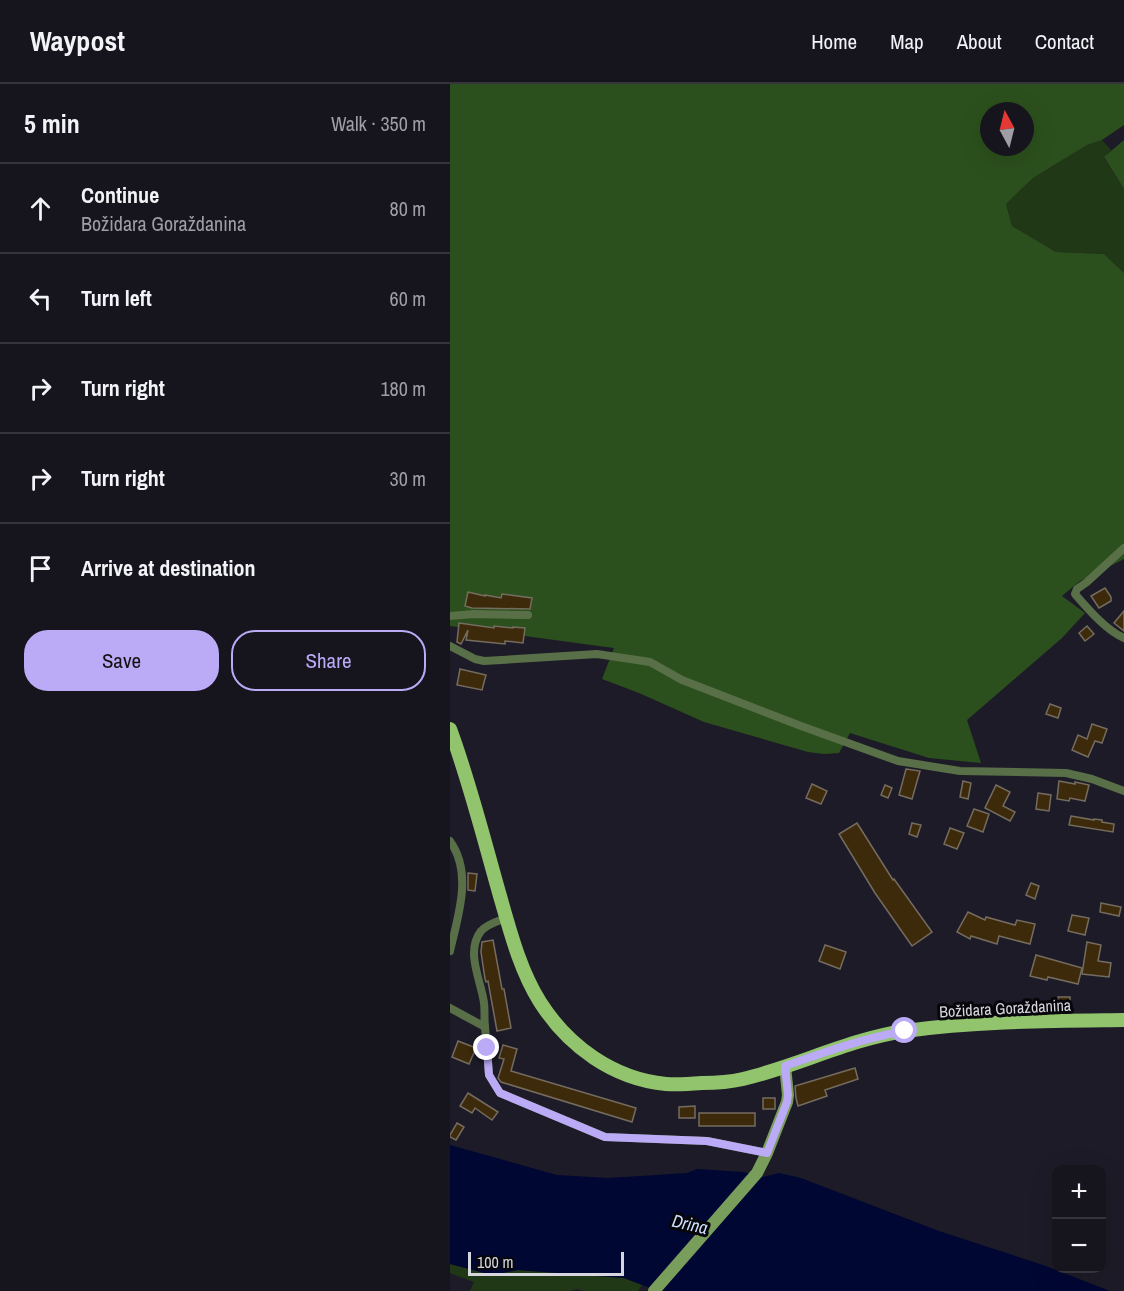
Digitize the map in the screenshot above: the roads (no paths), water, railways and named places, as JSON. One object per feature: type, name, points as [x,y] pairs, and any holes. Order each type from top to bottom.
[{"type":"main road","name":"Božidara Goraždanina","points":[[450,729],[506,918],[526,974],[540,1002],[564,1034],[579,1048],[600,1063],[623,1074],[646,1081],[680,1085],[729,1081],[744,1079],[856,1042],[905,1031],[1012,1022],[1124,1020]]},
{"type":"street","points":[[1124,548],[1077,589],[1075,594],[1082,604],[1124,638]]},
{"type":"street","points":[[450,616],[528,615]]},
{"type":"street","points":[[450,646],[475,659],[484,661],[597,654],[650,662],[682,680],[898,761],[960,771],[1066,773],[1092,778],[1124,791]]},
{"type":"street","points":[[450,841],[462,865],[462,895],[450,951]]},
{"type":"street","points":[[506,918],[482,930],[474,944],[474,958],[484,1004],[489,1075],[500,1093],[605,1137],[707,1141],[767,1153]]},
{"type":"street","points":[[450,1008],[485,1027]]},
{"type":"street","points":[[654,1291],[757,1173],[787,1102],[785,1066]]},
{"type":"water","name":"Drina","points":[[450,1145],[557,1175],[608,1178],[687,1173],[697,1169],[743,1172],[763,1177],[779,1173],[801,1178],[939,1231],[1046,1266],[1052,1268],[1052,1273],[1064,1273],[1110,1291],[658,1291],[624,1278],[518,1270],[492,1275],[450,1264]]}]
